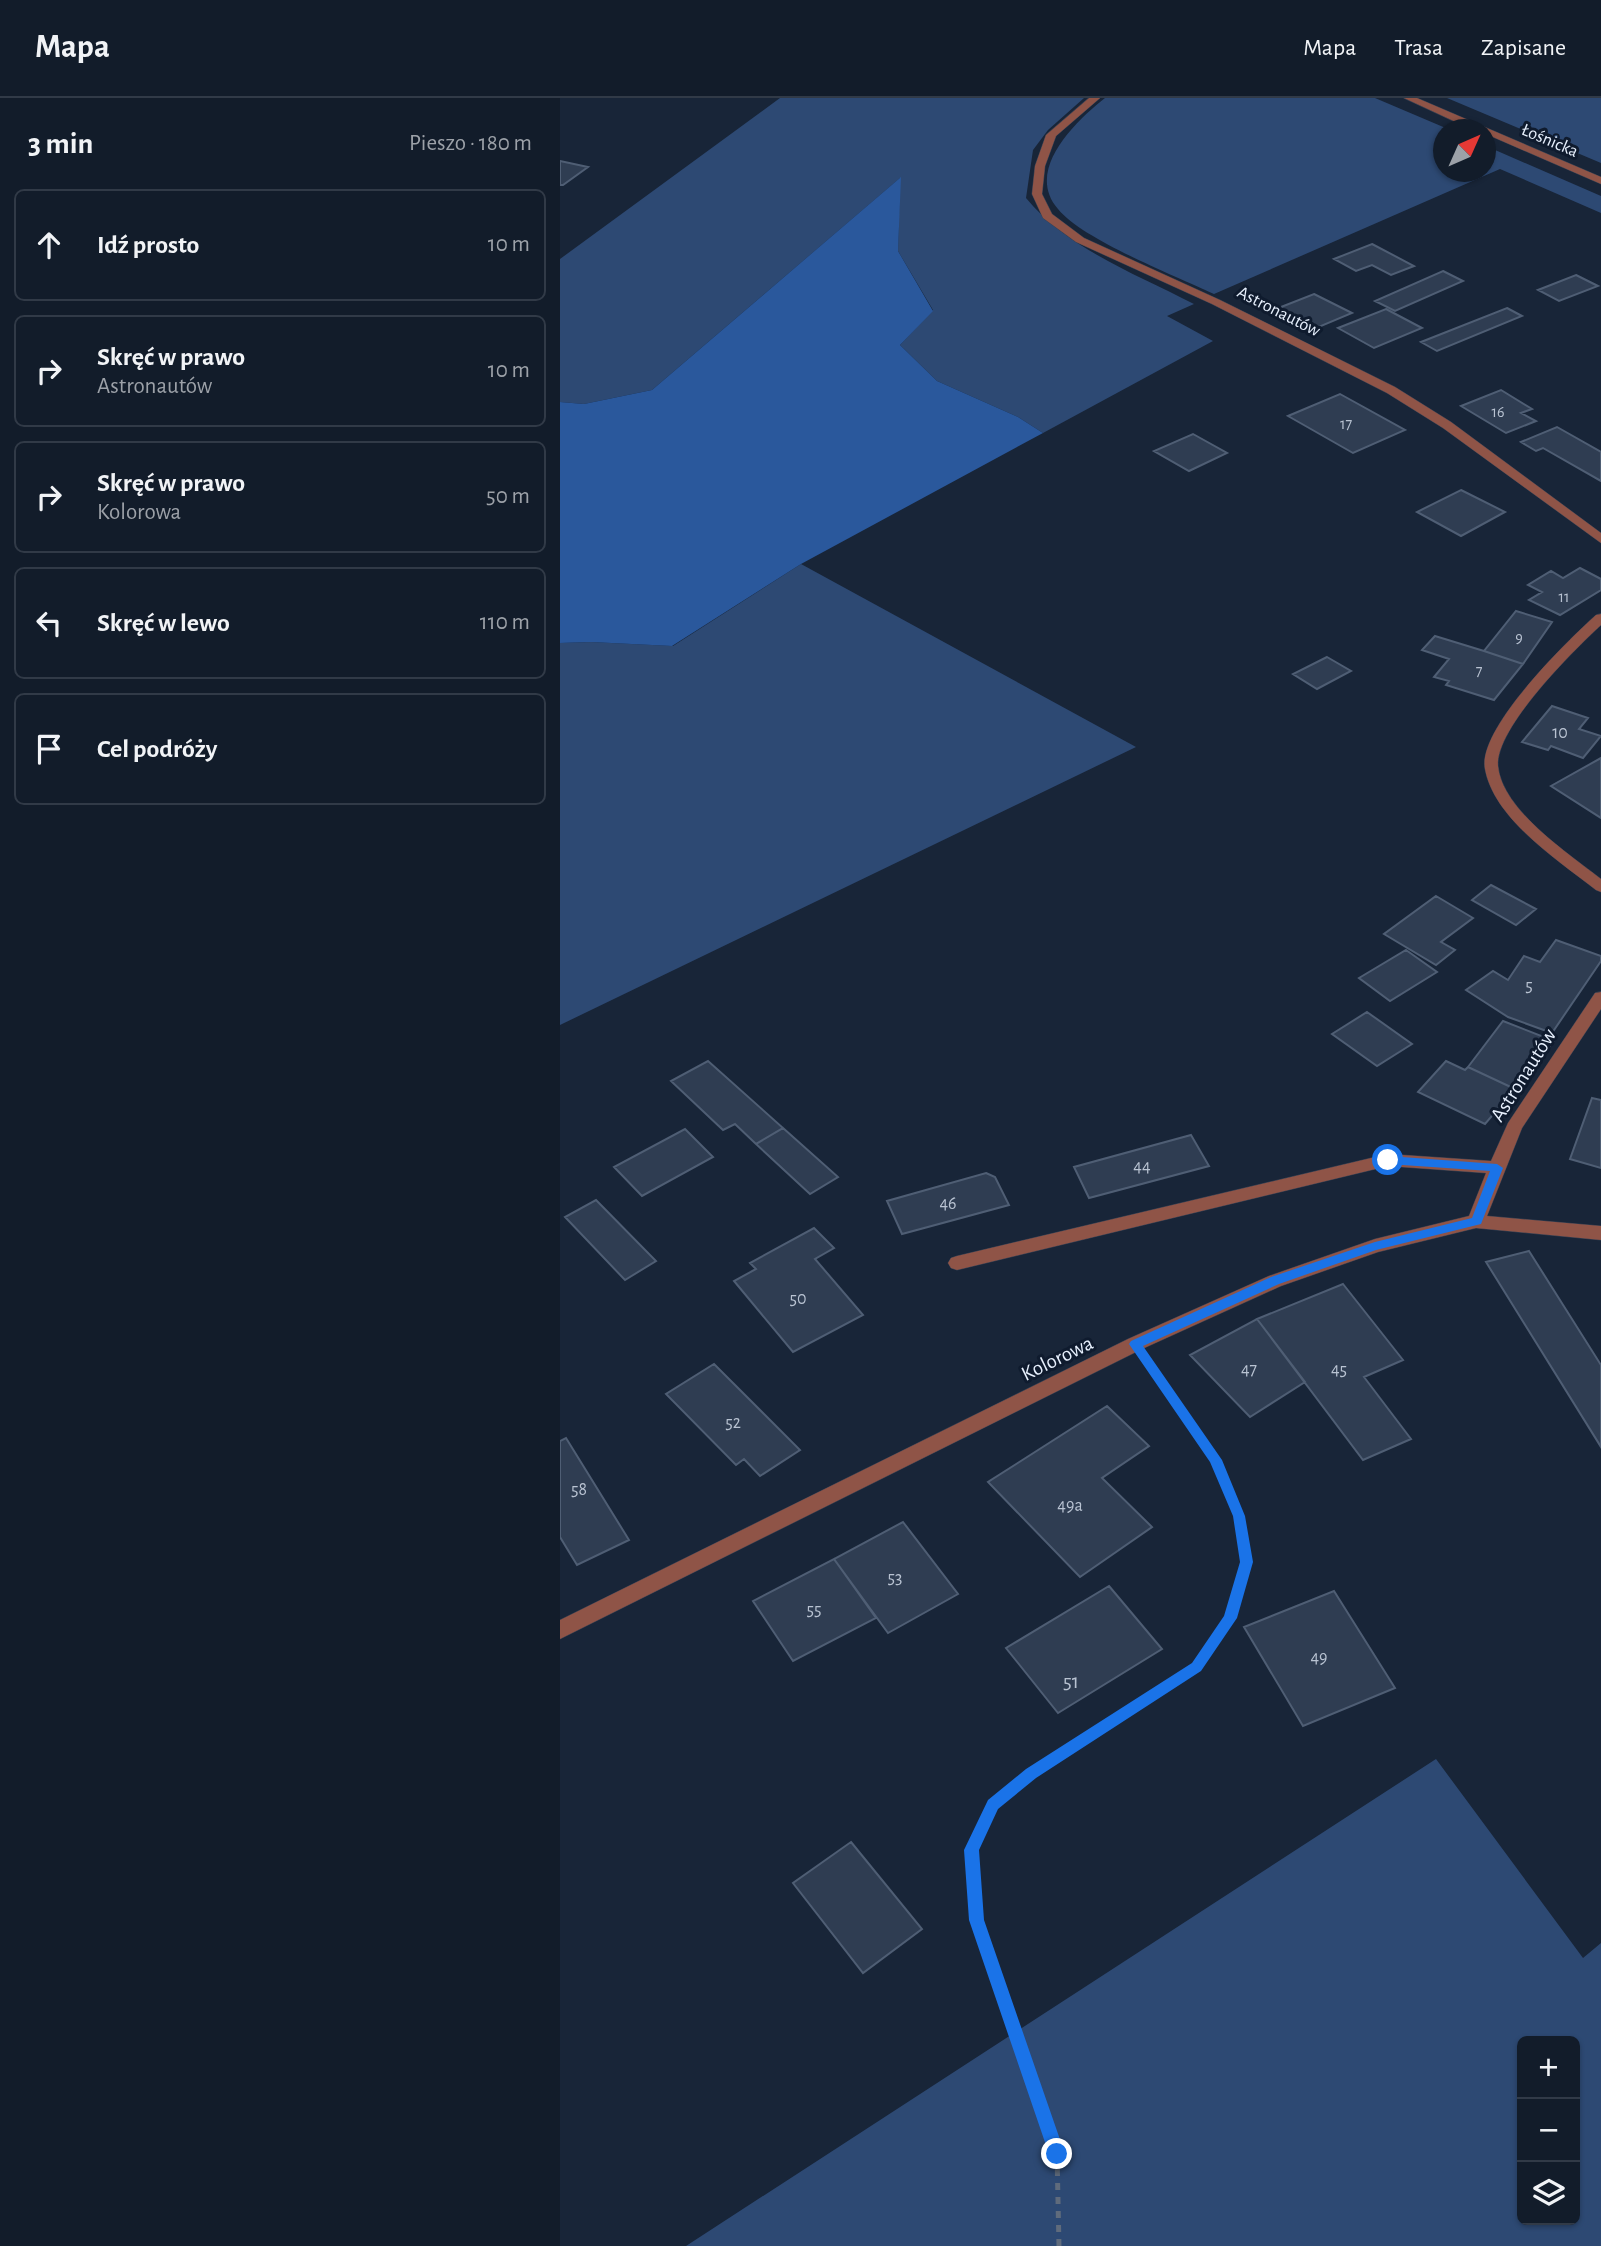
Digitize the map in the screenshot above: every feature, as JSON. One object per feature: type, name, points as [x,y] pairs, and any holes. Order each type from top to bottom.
[{"type":"street","name":"Astronautów","points":[[1095,98],[1051,135],[1040,166],[1037,194],[1047,216],[1080,240],[1216,302],[1391,390],[1447,425],[1601,539]]},
{"type":"street","name":"Łośnicka","points":[[1409,98],[1458,119]]},
{"type":"street","name":"Łośnicka","points":[[1496,135],[1601,181]]},
{"type":"street","points":[[1601,618],[1577,639],[1514,712],[1495,744],[1491,765],[1501,793],[1521,820],[1601,887]]},
{"type":"street","name":"Astronautów","points":[[1476,1221],[1514,1126],[1601,997]]},
{"type":"street","points":[[957,1263],[1388,1160],[1497,1168]]},
{"type":"street","name":"Kolorowa","points":[[560,1630],[1135,1344],[1275,1281],[1375,1246],[1476,1221],[1601,1233]]},
{"type":"path","points":[[1059,2246],[1057,2154],[976,1920],[971,1850],[993,1804],[1031,1774],[1197,1667],[1231,1618],[1246,1562],[1239,1516],[1215,1460],[1135,1344]]},
{"type":"shaded area","points":[[780,98],[1084,98],[1048,130],[1033,150],[1026,198],[1043,216],[1082,246],[1194,304],[1167,316],[1213,341],[1043,433],[1018,417],[937,381],[900,345],[933,310],[898,251],[900,178],[652,390],[584,404],[560,402],[560,259]]},
{"type":"shaded area","points":[[1105,98],[1375,98],[1433,123],[1433,182],[1470,182],[1214,294],[1108,245],[1070,221],[1058,209],[1049,194],[1047,178],[1050,163],[1068,133]]},
{"type":"shaded area","points":[[1447,98],[1601,98],[1601,163]]},
{"type":"shaded area","points":[[1496,150],[1601,196],[1601,213],[1500,169],[1496,171]]},
{"type":"shaded area","points":[[901,177],[898,251],[933,311],[900,345],[937,381],[1018,417],[1043,433],[801,564],[672,646],[560,643],[560,402],[584,404],[652,390]]},
{"type":"shaded area","points":[[801,564],[1136,747],[560,1025],[560,643],[673,646]]},
{"type":"shaded area","points":[[1436,1759],[1583,1958],[1601,1943],[1601,2246],[686,2246]]},
{"type":"building","points":[[560,161],[588,167],[560,185]]},
{"type":"building","points":[[1372,244],[1414,266],[1391,275],[1372,265],[1356,271],[1334,259]]},
{"type":"building","points":[[1443,271],[1463,281],[1395,311],[1375,301]]},
{"type":"building","points":[[1576,275],[1598,286],[1559,301],[1538,290]]},
{"type":"building","points":[[1314,294],[1352,313],[1314,329],[1276,309]]},
{"type":"building","points":[[1507,308],[1522,316],[1437,351],[1421,342]]},
{"type":"building","points":[[1386,309],[1422,328],[1374,348],[1338,328]]},
{"type":"building","points":[[1501,390],[1532,409],[1521,413],[1536,421],[1506,433],[1461,406]]},
{"type":"building","points":[[1340,394],[1405,430],[1353,453],[1288,416]]},
{"type":"building","points":[[1557,427],[1601,452],[1601,481],[1543,448],[1536,451],[1521,442]]},
{"type":"building","points":[[1193,434],[1227,453],[1189,471],[1154,451]]},
{"type":"building","points":[[1461,490],[1505,512],[1461,536],[1417,512]]},
{"type":"building","points":[[1580,568],[1601,579],[1601,590],[1560,615],[1529,600],[1542,592],[1528,585],[1551,571],[1563,578]]},
{"type":"building","points":[[1516,611],[1552,622],[1523,664],[1484,651]]},
{"type":"building","points":[[1435,636],[1523,664],[1494,700],[1446,685],[1449,681],[1434,677],[1449,659],[1422,650]]},
{"type":"building","points":[[1327,657],[1351,671],[1317,689],[1293,674]]},
{"type":"building","points":[[1552,706],[1588,718],[1579,729],[1601,736],[1583,758],[1551,746],[1548,750],[1522,742]]},
{"type":"building","points":[[1601,758],[1601,818],[1551,786]]},
{"type":"building","points":[[1491,885],[1536,909],[1516,925],[1472,900]]},
{"type":"building","points":[[1436,896],[1473,918],[1441,942],[1455,950],[1436,965],[1384,934]]},
{"type":"building","points":[[1556,940],[1601,956],[1601,961],[1552,1033],[1508,1017],[1466,990],[1493,971],[1508,980],[1524,956],[1540,962]]},
{"type":"building","points":[[1406,950],[1437,972],[1390,1001],[1359,978]]},
{"type":"building","points":[[1367,1012],[1412,1044],[1377,1066],[1332,1034]]},
{"type":"building","points":[[1503,1021],[1554,1041],[1515,1089],[1468,1067]]},
{"type":"building","points":[[708,1061],[783,1128],[756,1144],[735,1124],[723,1130],[671,1081]]},
{"type":"building","points":[[1446,1061],[1465,1070],[1468,1067],[1515,1089],[1485,1124],[1418,1092]]},
{"type":"building","points":[[1592,1098],[1601,1100],[1601,1168],[1570,1159]]},
{"type":"building","points":[[783,1128],[838,1177],[810,1194],[756,1144]]},
{"type":"building","points":[[685,1129],[713,1157],[642,1196],[614,1167]]},
{"type":"building","points":[[1191,1135],[1209,1166],[1089,1198],[1074,1167]]},
{"type":"building","points":[[986,1173],[995,1177],[1009,1205],[902,1234],[887,1201]]},
{"type":"building","points":[[596,1200],[656,1261],[625,1280],[565,1217]]},
{"type":"building","points":[[814,1228],[834,1248],[815,1259],[863,1315],[793,1352],[734,1281],[756,1269],[750,1263]]},
{"type":"building","points":[[1529,1251],[1601,1365],[1601,1447],[1486,1262]]},
{"type":"building","points":[[1343,1284],[1403,1360],[1364,1377],[1411,1439],[1363,1460],[1257,1319]]},
{"type":"building","points":[[1257,1319],[1305,1382],[1250,1417],[1190,1355]]},
{"type":"building","points":[[714,1364],[800,1450],[760,1476],[744,1459],[736,1465],[666,1394]]},
{"type":"building","points":[[1107,1406],[1149,1446],[1102,1478],[1152,1527],[1080,1577],[988,1482]]},
{"type":"building","points":[[566,1438],[629,1540],[577,1565],[560,1537],[560,1441]]},
{"type":"building","points":[[903,1522],[958,1594],[888,1633],[834,1559]]},
{"type":"building","points":[[834,1559],[876,1618],[793,1661],[753,1601]]},
{"type":"building","points":[[1109,1586],[1162,1649],[1058,1713],[1006,1648]]},
{"type":"building","points":[[1334,1591],[1395,1688],[1303,1726],[1244,1627]]},
{"type":"building","points":[[851,1842],[922,1929],[863,1973],[793,1883]]},
{"type":"route","points":[[1057,2154],[976,1920],[971,1850],[993,1804],[1031,1774],[1197,1667],[1231,1618],[1246,1562],[1239,1516],[1215,1460],[1135,1344],[1275,1281],[1375,1246],[1476,1221],[1497,1168],[1388,1160]]}]
